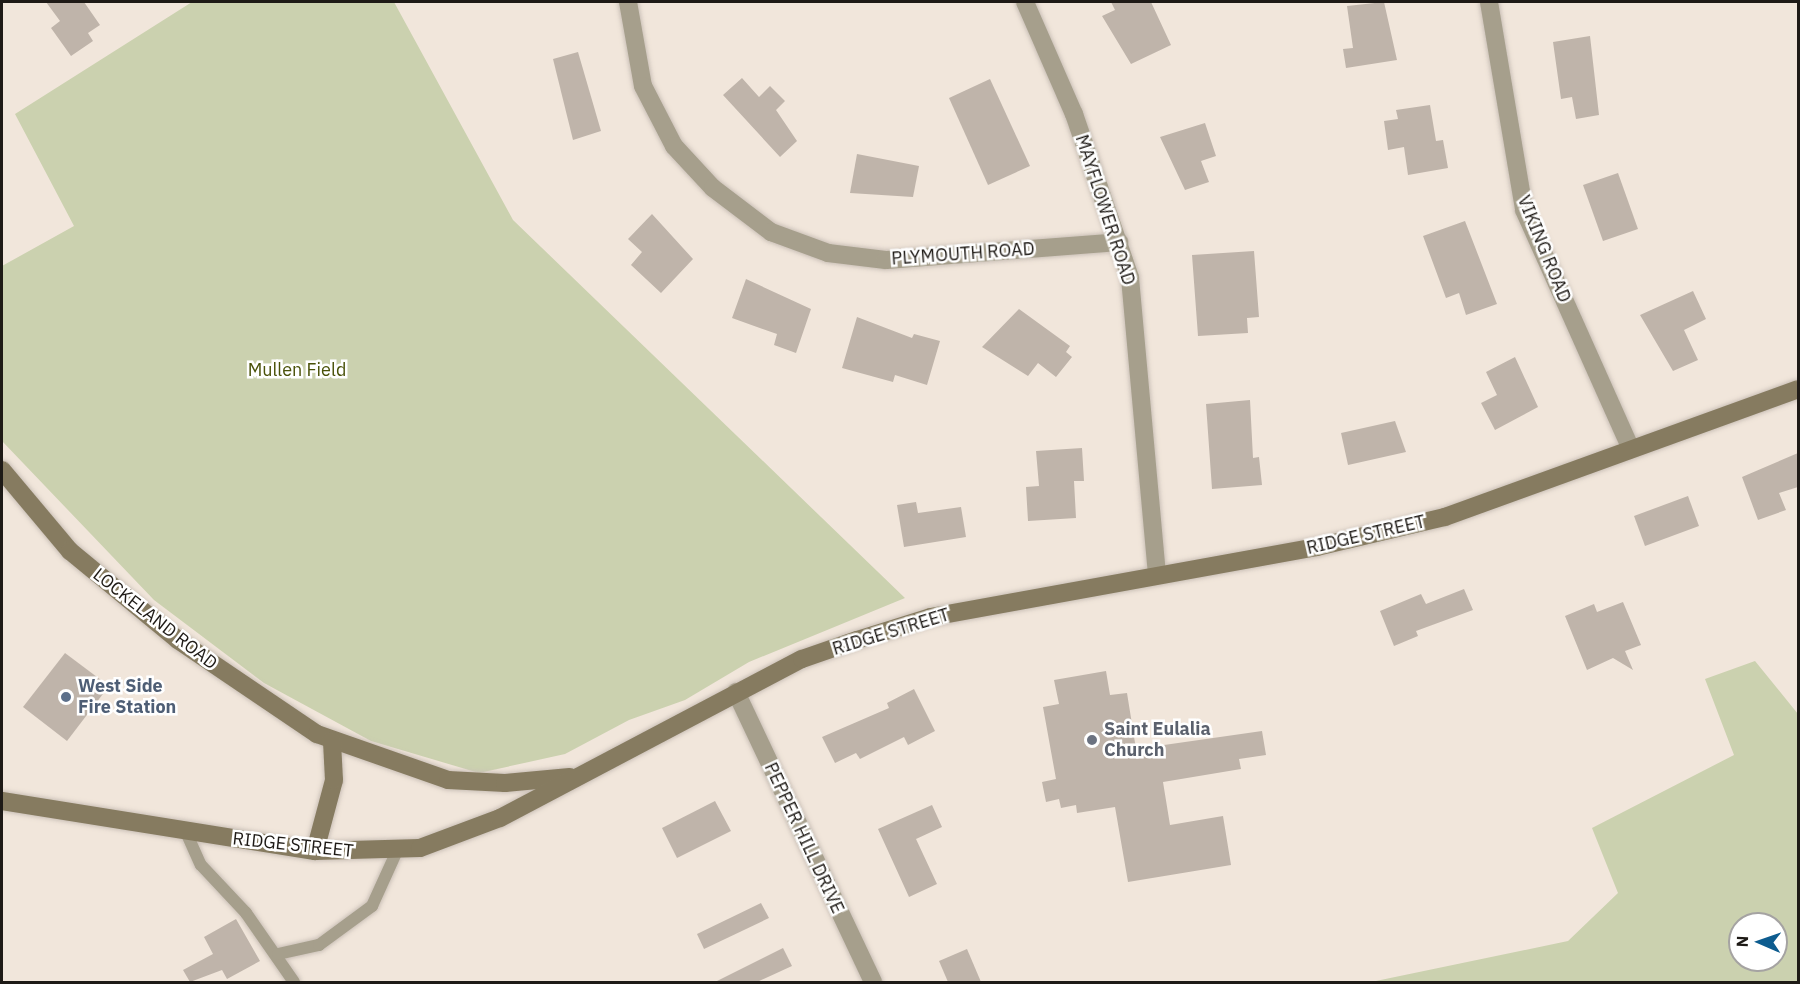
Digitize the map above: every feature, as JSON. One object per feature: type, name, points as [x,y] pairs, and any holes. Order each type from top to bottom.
[{"type":"main road","name":"RIDGE STREET","points":[[2,801],[315,851],[397,851],[459,837],[802,659],[931,617],[1157,573],[1317,547],[1445,517],[1798,389]]},
{"type":"main road","name":"LOCKELAND ROAD","points":[[2,470],[88,566],[232,679],[332,741],[448,780],[505,783],[578,777]]},
{"type":"main road","points":[[315,851],[334,780],[332,741]]},
{"type":"street","name":"PLYMOUTH ROAD","points":[[628,2],[643,86],[674,146],[713,188],[771,232],[828,253],[886,260],[1119,242]]},
{"type":"street","name":"MAYFLOWER ROAD","points":[[1024,2],[1074,114],[1119,242],[1137,336],[1157,573]]},
{"type":"street","name":"VIKING ROAD","points":[[1490,2],[1524,210],[1631,449]]},
{"type":"street","name":"PEPPER HILL DRIVE","points":[[735,693],[873,982]]},
{"type":"lane","points":[[186,832],[208,876],[278,954],[294,982]]},
{"type":"lane","points":[[278,954],[319,945],[372,906],[397,851]]},
{"type":"green space","name":"Mullen Field","points":[[192,2],[394,2],[513,220],[905,598],[749,662],[685,700],[629,720],[565,754],[479,773],[371,741],[264,683],[154,600],[2,441],[2,266],[74,226],[15,114]]},
{"type":"green space","points":[[1755,661],[1798,714],[1798,982],[1371,982],[1568,941],[1618,893],[1592,828],[1734,755],[1705,679]]},
{"type":"building","points":[[46,2],[84,2],[100,25],[88,33],[93,41],[71,56],[51,28],[60,21]]},
{"type":"building","points":[[1111,2],[1151,2],[1171,45],[1131,64],[1102,16],[1115,10]]},
{"type":"building","points":[[1384,2],[1397,60],[1346,68],[1343,49],[1353,48],[1347,6]]},
{"type":"building","points":[[1590,36],[1599,115],[1576,119],[1572,97],[1561,99],[1553,42]]},
{"type":"building","points":[[578,52],[601,131],[573,140],[553,59]]},
{"type":"building","points":[[742,78],[759,97],[770,86],[785,101],[776,110],[797,141],[780,157],[723,95]]},
{"type":"building","points":[[990,79],[1030,166],[988,185],[949,98]]},
{"type":"building","points":[[1430,105],[1436,141],[1443,140],[1448,168],[1408,175],[1404,147],[1388,150],[1384,121],[1398,119],[1396,110]]},
{"type":"building","points":[[1205,123],[1216,156],[1201,161],[1209,182],[1185,190],[1160,137]]},
{"type":"building","points":[[857,154],[919,166],[913,197],[850,193]]},
{"type":"building","points":[[1618,173],[1638,229],[1603,241],[1583,185]]},
{"type":"building","points":[[652,214],[693,259],[661,293],[631,265],[642,252],[628,239]]},
{"type":"building","points":[[1465,221],[1497,304],[1466,315],[1459,293],[1446,298],[1423,236]]},
{"type":"building","points":[[1254,251],[1259,317],[1247,318],[1248,333],[1198,336],[1192,255]]},
{"type":"building","points":[[746,279],[811,309],[796,353],[774,345],[777,334],[732,318]]},
{"type":"building","points":[[1693,291],[1706,319],[1684,330],[1698,360],[1673,371],[1640,315]]},
{"type":"building","points":[[1019,309],[1070,346],[1066,352],[1072,357],[1056,377],[1038,363],[1028,376],[982,347]]},
{"type":"building","points":[[857,317],[912,338],[914,334],[940,341],[927,385],[895,375],[893,382],[842,368]]},
{"type":"building","points":[[1515,357],[1538,407],[1495,430],[1481,403],[1497,395],[1486,372]]},
{"type":"building","points":[[1250,400],[1253,458],[1259,457],[1262,485],[1212,489],[1206,404]]},
{"type":"building","points":[[1395,421],[1406,452],[1348,465],[1341,433]]},
{"type":"building","points":[[1082,448],[1084,481],[1074,481],[1076,518],[1028,521],[1026,487],[1039,486],[1036,451]]},
{"type":"building","points":[[1798,453],[1798,487],[1779,493],[1786,510],[1758,520],[1742,477]]},
{"type":"building","points":[[1688,496],[1699,526],[1645,546],[1634,516]]},
{"type":"building","points":[[916,502],[918,513],[961,507],[966,537],[904,547],[897,505]]},
{"type":"building","points":[[1464,589],[1473,610],[1416,631],[1418,636],[1394,646],[1380,611],[1421,594],[1426,604]]},
{"type":"building","points":[[1623,602],[1641,645],[1625,651],[1633,670],[1613,658],[1587,670],[1565,616],[1594,604],[1597,612]]},
{"type":"building","name":"West Side Fire Station","points":[[65,653],[109,686],[67,741],[23,707]]},
{"type":"building","name":"Saint Eulalia Church","points":[[1106,671],[1110,695],[1127,693],[1136,749],[1262,731],[1266,755],[1239,759],[1241,769],[1163,782],[1170,825],[1223,816],[1231,865],[1128,882],[1115,807],[1077,813],[1076,805],[1061,808],[1059,799],[1046,802],[1042,782],[1056,779],[1043,707],[1059,704],[1054,680]]},
{"type":"building","points":[[914,689],[935,731],[908,745],[904,737],[860,759],[856,753],[835,763],[822,737],[889,708],[887,703]]},
{"type":"building","points":[[715,801],[731,831],[677,858],[662,828]]},
{"type":"building","points":[[932,805],[942,827],[916,839],[937,884],[909,897],[878,829]]},
{"type":"building","points":[[761,903],[769,918],[704,949],[697,934]]},
{"type":"building","points":[[236,919],[260,961],[227,979],[222,970],[190,982],[183,970],[213,954],[204,937]]},
{"type":"building","points":[[783,948],[792,966],[757,982],[715,982]]},
{"type":"building","points":[[967,949],[981,982],[948,982],[939,961]]},
{"type":"place","name":"West Side Fire Station","points":[[66,697]]},
{"type":"place","name":"Saint Eulalia Church","points":[[1092,740]]}]
